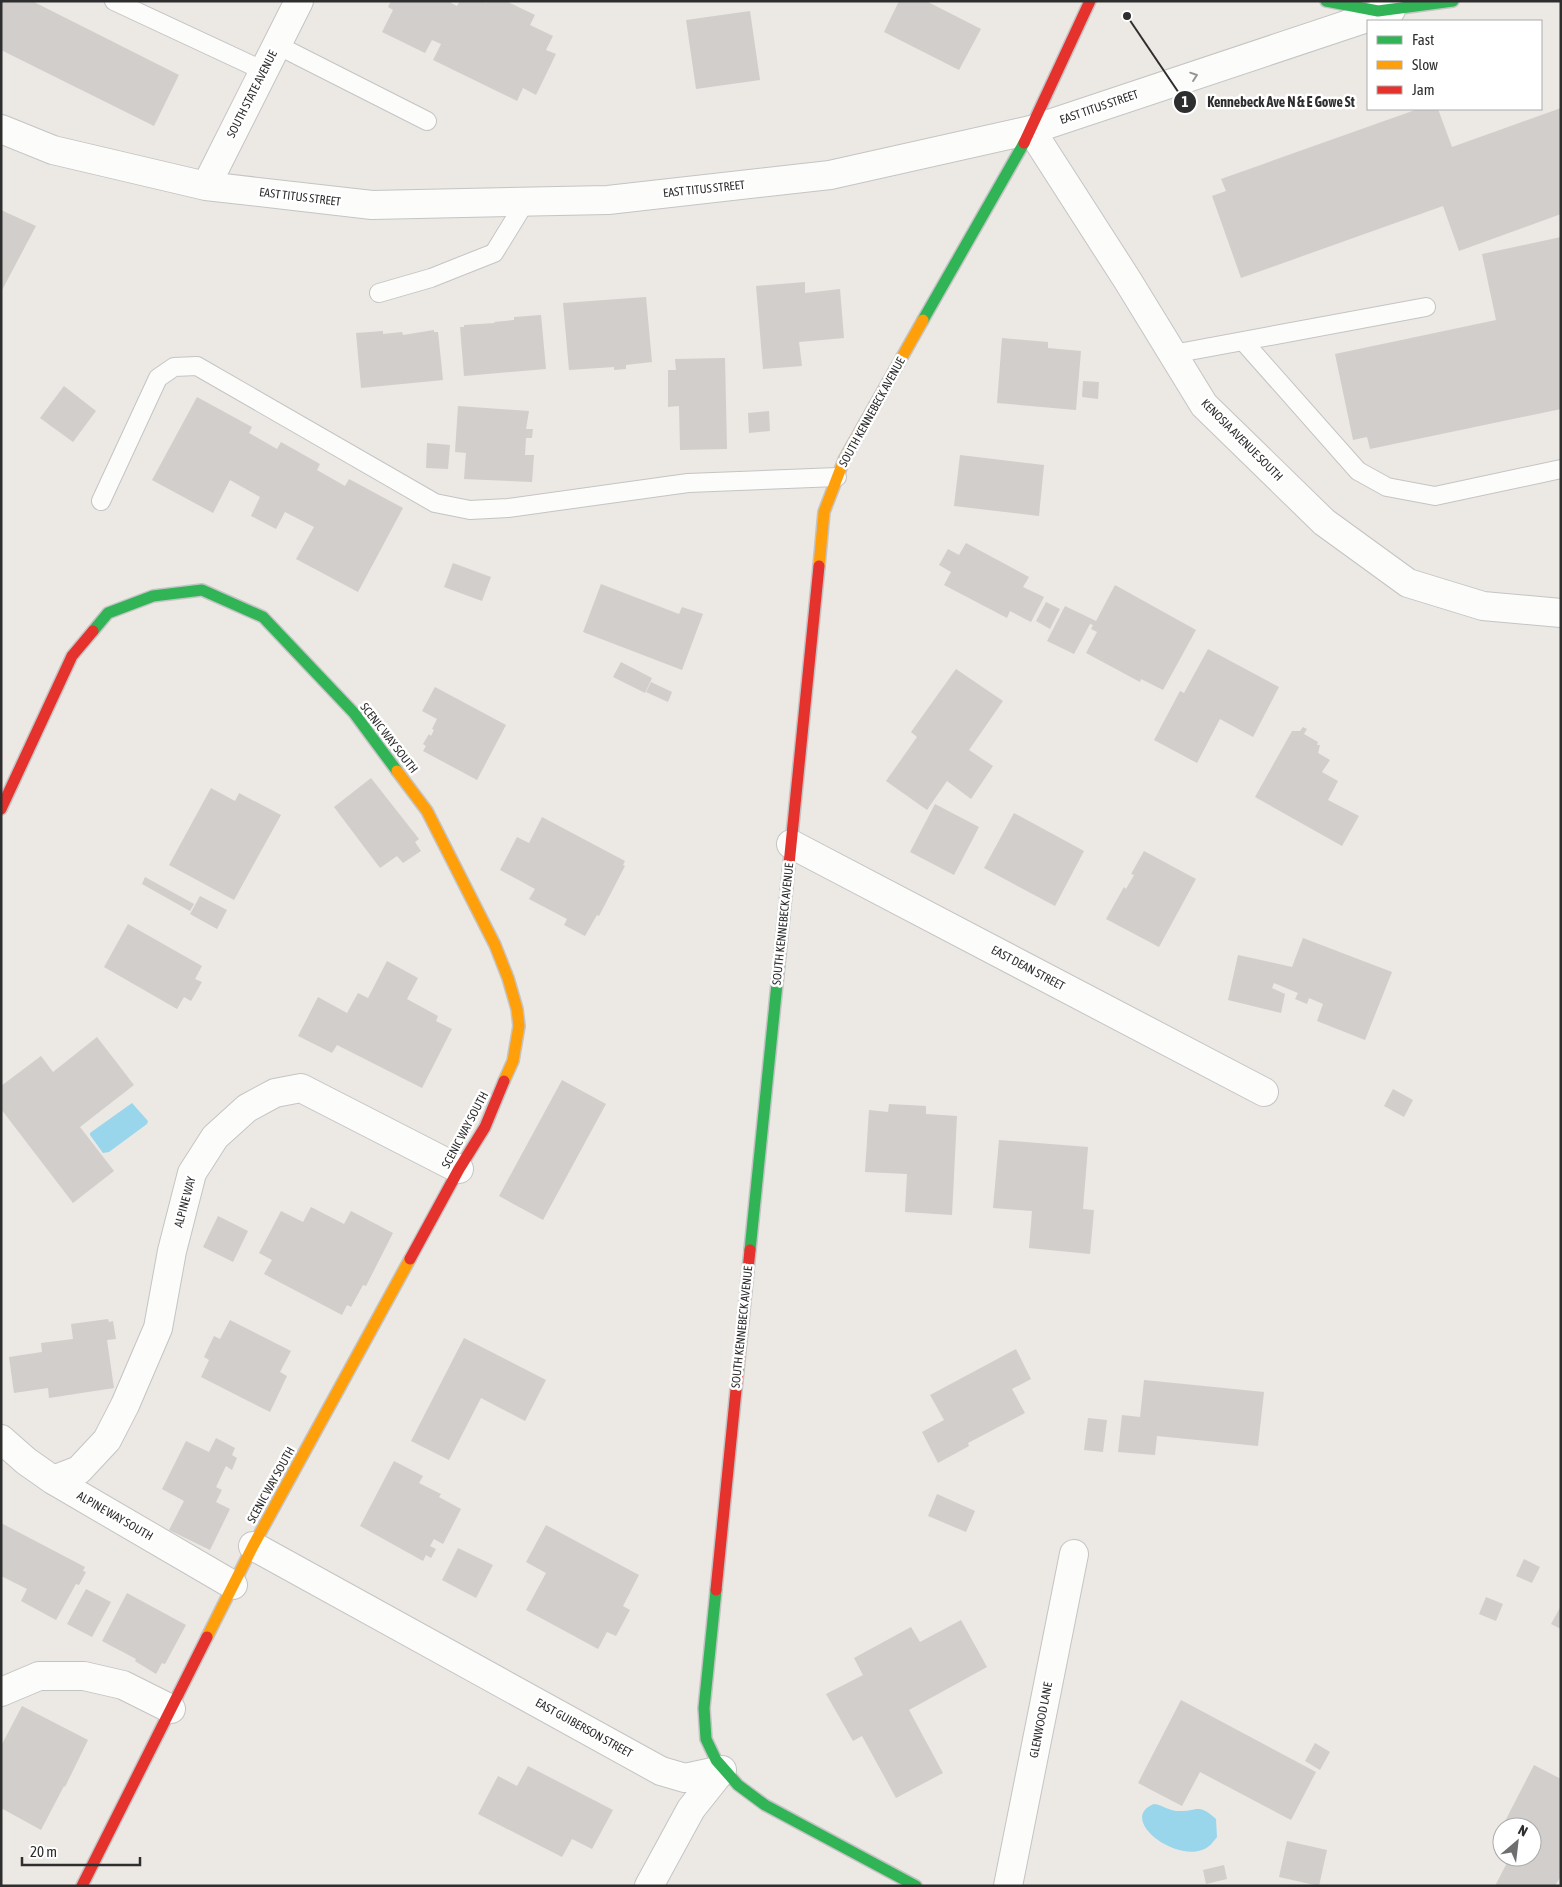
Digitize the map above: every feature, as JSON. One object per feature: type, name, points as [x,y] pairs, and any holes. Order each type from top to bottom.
[{"type":"street","name":"SOUTH STATE AVENUE","points":[[206,186],[299,1]]},
{"type":"street","name":"SOUTH KENNEBECK AVENUE","points":[[722,1770],[706,1738],[704,1708],[824,512],[844,460],[1031,130],[1090,1]]},
{"type":"street","name":"EAST TITUS STREET","points":[[1326,1],[1378,11],[1453,1]]},
{"type":"street","name":"EAST TITUS STREET","points":[[1,129],[53,150],[206,186],[372,205],[608,200],[830,175],[1031,130],[1391,10]]},
{"type":"street","name":"KENOSIA AVENUE SOUTH","points":[[1031,130],[1128,281],[1204,405],[1317,515],[1408,583],[1483,606],[1561,613]]},
{"type":"street","name":"SCENIC WAY SOUTH","points":[[1,809],[72,656],[108,613],[153,596],[202,590],[263,617],[354,713],[427,811],[495,945],[508,978],[517,1009],[519,1026],[512,1061],[485,1127],[460,1169],[253,1546],[82,1886]]},
{"type":"street","name":"EAST DEAN STREET","points":[[791,844],[1264,1092]]},
{"type":"street","name":"ALPINE WAY","points":[[53,1480],[79,1470],[107,1440],[126,1405],[158,1328],[172,1251],[192,1173],[215,1137],[247,1108],[275,1093],[301,1088],[460,1169]]},
{"type":"street","name":"ALPINE WAY SOUTH","points":[[1,1439],[26,1461],[53,1480],[233,1585]]},
{"type":"street","name":"EAST GUIBERSON STREET","points":[[253,1546],[661,1770],[685,1778],[722,1770]]},
{"type":"street","name":"GLENWOOD LANE","points":[[1008,1886],[1074,1554]]},
{"type":"street","points":[[1,1692],[40,1676],[84,1676],[123,1685],[171,1709]]},
{"type":"street","points":[[649,1886],[691,1809],[722,1770],[765,1805],[916,1886]]},
{"type":"lane","points":[[114,1],[264,71]]},
{"type":"lane","points":[[277,45],[427,121]]},
{"type":"lane","points":[[379,293],[431,278],[494,253],[526,201]]},
{"type":"lane","points":[[1173,354],[1426,307]]},
{"type":"lane","points":[[1243,341],[1358,471],[1387,487],[1436,496],[1561,469]]},
{"type":"lane","points":[[101,501],[158,378],[174,367],[197,366],[436,503],[470,510],[508,508],[688,483],[838,477]]},
{"type":"water","points":[[132,1103],[148,1121],[147,1124],[109,1152],[103,1153],[90,1133]]},
{"type":"water","points":[[1154,1804],[1175,1811],[1201,1809],[1205,1811],[1216,1819],[1217,1837],[1211,1845],[1204,1849],[1190,1852],[1164,1844],[1145,1828],[1142,1819],[1144,1810]]},
{"type":"building","points":[[1,1],[32,1],[179,75],[154,126],[1,50]]},
{"type":"building","points":[[391,1],[452,1],[451,3],[457,6],[460,1],[483,1],[486,3],[487,1],[506,1],[535,15],[530,25],[553,36],[546,50],[556,54],[536,95],[523,88],[517,101],[433,60],[441,44],[432,40],[425,53],[382,32],[393,10],[388,7]]},
{"type":"building","points":[[899,1],[926,1],[981,29],[959,70],[884,32]]},
{"type":"building","points":[[750,11],[760,80],[696,89],[686,20]]},
{"type":"building","points":[[1561,108],[1561,214],[1459,251],[1443,206],[1241,278],[1212,196],[1226,191],[1221,179],[1415,110],[1438,110],[1452,147]]},
{"type":"building","points":[[1,210],[36,226],[1,292]]},
{"type":"building","points":[[1561,237],[1561,409],[1370,449],[1367,437],[1353,440],[1335,354],[1496,320],[1482,254]]},
{"type":"building","points":[[805,282],[805,293],[840,289],[844,338],[799,342],[802,366],[763,369],[756,286]]},
{"type":"building","points":[[646,297],[652,362],[626,365],[626,369],[614,370],[614,367],[569,370],[563,303]]},
{"type":"building","points":[[541,315],[546,369],[464,376],[460,327],[514,320],[514,317]]},
{"type":"building","points":[[434,330],[434,332],[438,332],[443,380],[361,388],[356,333],[383,331],[383,334],[402,332],[403,335]]},
{"type":"building","points":[[1002,338],[1048,342],[1048,348],[1081,351],[1076,410],[997,403]]},
{"type":"building","points":[[725,358],[727,449],[680,450],[679,406],[668,407],[668,370],[676,370],[675,359]]},
{"type":"building","points":[[1083,381],[1099,382],[1098,399],[1082,397]]},
{"type":"building","points":[[64,386],[96,411],[73,442],[40,418]]},
{"type":"building","points":[[197,397],[252,427],[249,433],[277,449],[281,442],[320,464],[317,470],[345,486],[349,479],[403,508],[358,592],[296,559],[314,527],[285,512],[276,529],[251,516],[260,497],[230,480],[213,513],[152,480]]},
{"type":"building","points":[[458,406],[529,411],[526,429],[533,429],[532,438],[526,438],[525,455],[534,455],[532,482],[464,479],[466,453],[455,452]]},
{"type":"building","points":[[769,411],[770,431],[749,433],[748,413]]},
{"type":"building","points":[[427,443],[450,445],[448,469],[426,468]]},
{"type":"building","points":[[960,455],[1044,465],[1039,516],[954,506]]},
{"type":"building","points":[[966,543],[1029,577],[1023,587],[1044,597],[1031,622],[1010,611],[1007,618],[944,585],[951,572],[939,565],[948,549],[959,555]]},
{"type":"building","points":[[453,563],[491,577],[482,601],[444,587]]},
{"type":"building","points":[[601,584],[679,614],[682,607],[703,614],[682,670],[583,632]]},
{"type":"building","points":[[1115,585],[1196,630],[1163,690],[1141,679],[1140,682],[1086,653],[1097,632],[1091,629],[1093,625],[1090,624],[1074,654],[1047,641],[1065,606],[1096,621]]},
{"type":"building","points":[[1046,602],[1060,609],[1050,629],[1036,621]]},
{"type":"building","points":[[1208,649],[1279,687],[1253,737],[1220,719],[1197,763],[1154,740],[1180,691],[1184,693]]},
{"type":"building","points":[[621,662],[652,678],[645,693],[613,677]]},
{"type":"building","points":[[956,669],[1003,701],[969,750],[993,766],[971,799],[947,781],[927,810],[886,781],[917,737],[911,732]]},
{"type":"building","points":[[651,682],[672,692],[668,702],[646,692]]},
{"type":"building","points":[[435,687],[506,725],[477,780],[423,751],[426,746],[423,744],[429,734],[431,736],[437,719],[422,711]]},
{"type":"building","points":[[1303,727],[1307,729],[1304,734],[1318,742],[1317,745],[1320,745],[1318,753],[1330,760],[1322,772],[1338,781],[1328,800],[1359,816],[1342,846],[1255,797],[1292,731],[1300,731]]},
{"type":"building","points":[[371,778],[419,839],[415,842],[421,851],[403,863],[397,856],[380,868],[334,807]]},
{"type":"building","points":[[211,788],[235,801],[239,793],[281,815],[234,900],[169,865]]},
{"type":"building","points":[[935,804],[979,827],[954,875],[910,852]]},
{"type":"building","points":[[1014,813],[1084,851],[1055,906],[984,868]]},
{"type":"building","points":[[542,817],[625,861],[623,865],[625,866],[599,916],[597,915],[585,936],[564,925],[567,919],[529,899],[535,889],[500,870],[517,837],[529,843]]},
{"type":"building","points":[[1144,851],[1196,879],[1159,947],[1106,919],[1124,887],[1126,889],[1134,875],[1131,874]]},
{"type":"building","points":[[145,877],[194,904],[190,911],[142,884]]},
{"type":"building","points":[[200,896],[227,910],[217,929],[190,914]]},
{"type":"building","points":[[128,924],[202,966],[195,979],[202,982],[191,1001],[184,997],[177,1009],[104,967]]},
{"type":"building","points":[[1303,938],[1392,972],[1365,1040],[1317,1021],[1323,1004],[1309,998],[1307,1004],[1295,999],[1298,993],[1274,983],[1272,988],[1285,994],[1281,1013],[1228,1000],[1238,955],[1292,967]]},
{"type":"building","points":[[387,961],[418,978],[407,999],[438,1016],[436,1021],[452,1029],[422,1088],[337,1045],[332,1053],[298,1036],[318,997],[347,1013],[358,993],[368,998]]},
{"type":"building","points":[[97,1037],[134,1085],[80,1127],[114,1171],[73,1203],[1,1109],[1,1086],[41,1056],[53,1072]]},
{"type":"building","points":[[562,1080],[606,1104],[543,1220],[499,1196]]},
{"type":"building","points":[[1393,1089],[1413,1100],[1404,1117],[1384,1106]]},
{"type":"building","points":[[889,1104],[926,1106],[926,1114],[957,1116],[952,1215],[905,1212],[907,1174],[865,1172],[869,1110],[888,1112]]},
{"type":"building","points":[[999,1140],[1088,1147],[1083,1209],[1094,1210],[1090,1254],[1029,1248],[1032,1211],[993,1208]]},
{"type":"building","points":[[311,1207],[344,1224],[351,1211],[393,1233],[366,1286],[363,1285],[351,1307],[347,1305],[342,1315],[264,1274],[272,1260],[259,1253],[281,1211],[303,1222]]},
{"type":"building","points":[[218,1216],[248,1231],[233,1262],[203,1247]]},
{"type":"building","points":[[108,1319],[109,1322],[113,1321],[116,1339],[107,1340],[114,1388],[49,1398],[48,1388],[14,1393],[9,1357],[42,1352],[41,1343],[73,1339],[71,1324]]},
{"type":"building","points":[[230,1320],[291,1351],[280,1372],[287,1376],[270,1412],[201,1377],[209,1360],[204,1357],[214,1336],[220,1339]]},
{"type":"building","points":[[464,1338],[546,1380],[525,1421],[481,1398],[449,1460],[411,1441]]},
{"type":"building","points":[[1016,1349],[1031,1379],[1012,1389],[1025,1413],[968,1443],[969,1446],[938,1463],[922,1432],[944,1420],[930,1395]]},
{"type":"building","points":[[1144,1380],[1264,1392],[1258,1446],[1157,1436],[1155,1455],[1118,1452],[1122,1415],[1140,1417]]},
{"type":"building","points":[[1088,1418],[1107,1420],[1103,1452],[1084,1450]]},
{"type":"building","points":[[216,1438],[235,1448],[232,1455],[237,1458],[232,1470],[226,1466],[216,1487],[222,1490],[216,1502],[230,1509],[210,1550],[169,1530],[184,1501],[162,1489],[186,1441],[209,1452]]},
{"type":"building","points":[[394,1461],[423,1476],[419,1483],[441,1494],[439,1497],[461,1509],[443,1544],[434,1539],[430,1546],[436,1549],[431,1558],[426,1555],[423,1561],[360,1526]]},
{"type":"building","points":[[937,1494],[975,1511],[966,1532],[928,1516]]},
{"type":"building","points":[[1,1523],[85,1567],[83,1571],[86,1572],[79,1585],[76,1584],[56,1620],[21,1601],[27,1589],[1,1576]]},
{"type":"building","points":[[546,1525],[639,1575],[623,1606],[630,1610],[616,1636],[607,1632],[598,1649],[526,1610],[546,1573],[526,1562]]},
{"type":"building","points":[[458,1548],[493,1565],[476,1598],[442,1580]]},
{"type":"building","points":[[1524,1559],[1540,1567],[1532,1583],[1516,1576]]},
{"type":"building","points":[[86,1589],[111,1602],[92,1637],[67,1624]]},
{"type":"building","points":[[127,1593],[186,1625],[165,1664],[162,1663],[156,1674],[135,1661],[136,1659],[102,1641]]},
{"type":"building","points":[[1486,1597],[1503,1604],[1496,1621],[1479,1614]]},
{"type":"building","points":[[1561,1606],[1561,1629],[1551,1624]]},
{"type":"building","points":[[961,1620],[987,1667],[909,1710],[943,1773],[896,1798],[862,1736],[853,1741],[826,1694],[863,1675],[854,1658],[911,1627],[920,1642]]},
{"type":"building","points":[[1181,1700],[1316,1772],[1291,1820],[1200,1772],[1182,1806],[1138,1783]]},
{"type":"building","points":[[22,1706],[88,1740],[41,1830],[1,1808],[1,1746]]},
{"type":"building","points":[[1315,1743],[1330,1752],[1320,1770],[1305,1761]]},
{"type":"building","points":[[1534,1765],[1561,1779],[1561,1876],[1555,1886],[1495,1886],[1505,1867],[1542,1867],[1542,1817],[1507,1817]]},
{"type":"building","points":[[528,1766],[613,1810],[592,1849],[572,1839],[562,1857],[478,1814],[498,1776],[517,1786]]},
{"type":"building","points":[[1287,1841],[1327,1850],[1319,1886],[1279,1877]]},
{"type":"building","points":[[1224,1865],[1227,1879],[1206,1884],[1203,1870]]},
{"type":"traffic: fast","points":[[1326,1],[1378,11],[1453,1]]},
{"type":"traffic: fast","points":[[923,320],[1024,143]]},
{"type":"traffic: fast","points":[[93,631],[108,613],[153,596],[202,590],[263,617],[354,713],[397,771]]},
{"type":"traffic: fast","points":[[750,1250],[779,964]]},
{"type":"traffic: fast","points":[[716,1590],[704,1708],[706,1739],[716,1760],[738,1785],[765,1805],[916,1886]]},
{"type":"traffic: slow","points":[[819,566],[824,512],[844,460],[923,320]]},
{"type":"traffic: slow","points":[[397,771],[427,811],[495,945],[508,978],[517,1009],[519,1026],[513,1061],[504,1081]]},
{"type":"traffic: slow","points":[[207,1637],[253,1546],[410,1259]]},
{"type":"traffic: jam","points":[[1024,143],[1090,1]]},
{"type":"traffic: jam","points":[[779,964],[819,566]]},
{"type":"traffic: jam","points":[[1,809],[72,656],[93,631]]},
{"type":"traffic: jam","points":[[410,1259],[459,1169],[485,1127],[504,1081]]},
{"type":"traffic: jam","points":[[716,1590],[750,1250]]},
{"type":"traffic: jam","points":[[82,1886],[207,1637]]},
{"type":"place","name":"Kennebeck Ave N & E Gowe St","points":[[1127,16]]}]
